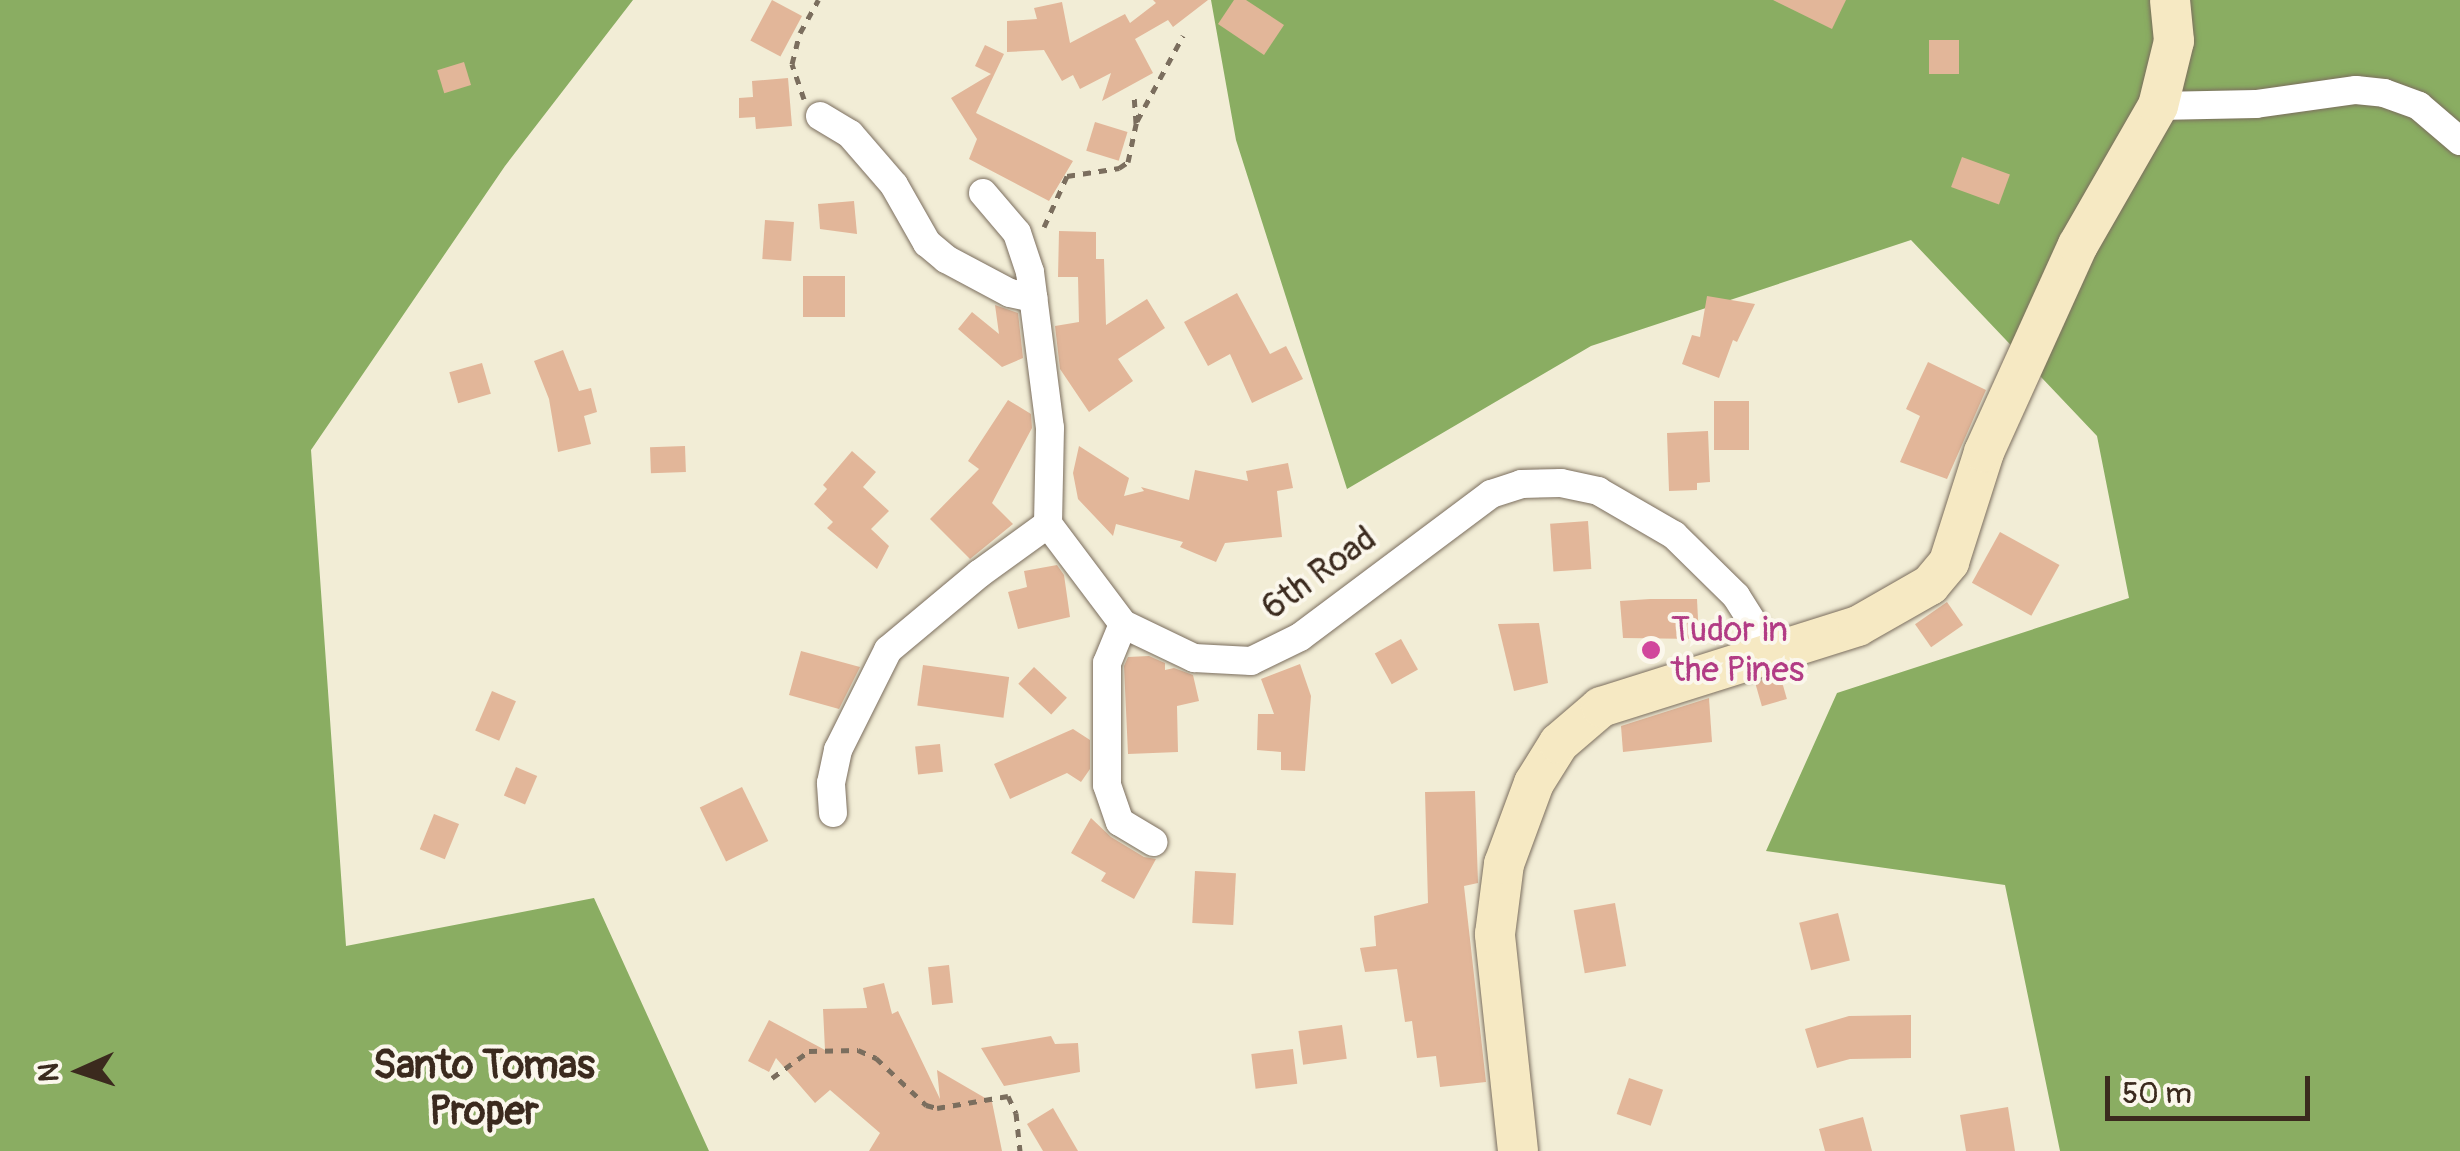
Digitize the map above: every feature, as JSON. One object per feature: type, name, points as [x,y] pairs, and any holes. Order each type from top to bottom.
[{"type":"main road","points":[[1518,1151],[1495,934],[1504,864],[1534,783],[1559,743],[1601,707],[1858,626],[1930,585],[1948,562],[1984,452],[2078,245],[2158,106],[2174,41],[2170,0]]},
{"type":"street","points":[[2158,106],[2274,102],[2356,90],[2384,92],[2419,106],[2460,140]]},
{"type":"street","points":[[820,116],[850,134],[894,186],[927,242],[946,259],[1010,293],[1031,285]]},
{"type":"street","points":[[832,812],[838,750],[888,650],[979,574],[1048,524],[1050,428],[1031,285],[1017,234],[982,192]]},
{"type":"street","name":"6th Road","points":[[1048,524],[1123,624],[1194,658],[1252,661],[1300,637],[1491,494],[1521,484],[1560,483],[1598,491],[1674,535],[1736,596],[1772,653]]},
{"type":"street","points":[[1123,624],[1108,662],[1107,785],[1120,822],[1131,833],[1153,842]]},
{"type":"path","points":[[818,0],[800,32],[792,64],[800,95],[820,116]]},
{"type":"path","points":[[1136,124],[1183,36]]},
{"type":"path","points":[[1031,285],[1047,216],[1066,176],[1120,168],[1128,162],[1136,124],[1134,93]]},
{"type":"path","points":[[772,1078],[809,1051],[858,1050],[876,1058],[926,1106],[938,1108],[1008,1096],[1016,1112],[1020,1151]]},
{"type":"green space","points":[[0,0],[633,0],[505,166],[311,450],[346,946],[594,898],[709,1151],[0,1151]]},
{"type":"green space","points":[[1211,0],[2460,0],[2460,1151],[2060,1151],[2005,885],[1766,851],[1837,693],[2129,598],[2097,436],[1911,240],[1591,346],[1347,489],[1236,140]]},
{"type":"building","points":[[772,0],[802,16],[780,57],[750,41]]},
{"type":"building","points":[[1153,0],[1208,0],[1173,27],[1168,20],[1135,39],[1153,73],[1102,101],[1111,73],[1080,89],[1073,75],[1062,81],[1044,50],[1007,52],[1007,21],[1037,19],[1034,8],[1062,2],[1070,43],[1125,14],[1130,23],[1156,3]]},
{"type":"building","points":[[1234,0],[1246,0],[1284,25],[1264,55],[1218,24]]},
{"type":"building","points":[[1773,0],[1846,0],[1832,29]]},
{"type":"building","points":[[1929,40],[1959,40],[1959,74],[1929,74]]},
{"type":"building","points":[[985,45],[1004,54],[976,113],[1073,161],[1049,201],[969,159],[977,139],[951,98],[991,74],[975,66]]},
{"type":"building","points":[[464,62],[471,85],[444,93],[437,70]]},
{"type":"building","points":[[788,78],[792,126],[756,129],[755,117],[739,118],[739,98],[753,97],[752,81]]},
{"type":"building","points":[[1095,122],[1128,132],[1119,161],[1086,151]]},
{"type":"building","points":[[1962,157],[2010,174],[1999,205],[1951,187]]},
{"type":"building","points":[[854,201],[857,234],[820,229],[818,204]]},
{"type":"building","points":[[765,220],[794,222],[791,261],[762,259]]},
{"type":"building","points":[[1059,231],[1096,232],[1096,259],[1104,259],[1106,325],[1147,299],[1165,328],[1118,359],[1133,381],[1089,412],[1060,369],[1055,326],[1079,322],[1078,277],[1058,277]]},
{"type":"building","points":[[803,276],[845,276],[845,317],[803,317]]},
{"type":"building","points":[[1237,293],[1270,354],[1286,346],[1303,379],[1252,403],[1230,354],[1208,366],[1184,322]]},
{"type":"building","points":[[1707,296],[1755,304],[1737,342],[1733,340],[1719,378],[1682,364],[1692,335],[1700,337]]},
{"type":"building","points":[[995,305],[1018,313],[1023,358],[1002,367],[958,329],[972,312],[999,334]]},
{"type":"building","points":[[563,350],[579,391],[591,388],[597,412],[584,416],[591,444],[558,452],[549,399],[534,361]]},
{"type":"building","points":[[1928,362],[1986,390],[1947,479],[1900,462],[1920,416],[1906,409]]},
{"type":"building","points":[[482,363],[491,394],[458,403],[449,372]]},
{"type":"building","points":[[1008,400],[1031,414],[1032,428],[992,503],[1013,524],[970,559],[930,519],[979,469],[968,461]]},
{"type":"building","points":[[1714,401],[1749,401],[1749,450],[1714,450]]},
{"type":"building","points":[[1708,431],[1710,482],[1697,483],[1697,490],[1669,491],[1667,433]]},
{"type":"building","points":[[685,446],[686,472],[651,473],[650,447]]},
{"type":"building","points":[[1079,446],[1129,478],[1124,496],[1144,491],[1141,487],[1189,500],[1195,470],[1248,481],[1246,471],[1288,463],[1293,488],[1277,491],[1282,537],[1225,543],[1216,562],[1180,547],[1183,542],[1116,524],[1113,536],[1078,499],[1073,473]]},
{"type":"building","points":[[852,451],[876,472],[863,487],[889,511],[871,529],[889,546],[877,569],[827,528],[833,522],[814,504],[827,489],[823,485]]},
{"type":"building","points":[[1588,521],[1591,569],[1553,572],[1550,524]]},
{"type":"building","points":[[2000,532],[2059,565],[2031,616],[1972,583]]},
{"type":"building","points":[[1057,565],[1064,575],[1070,617],[1018,629],[1008,592],[1027,587],[1024,571]]},
{"type":"building","points":[[1697,599],[1699,639],[1623,638],[1620,601]]},
{"type":"building","points":[[1947,602],[1963,625],[1931,647],[1915,624]]},
{"type":"building","points":[[1539,623],[1548,683],[1514,691],[1498,624]]},
{"type":"building","points":[[1401,639],[1418,670],[1392,684],[1375,654]]},
{"type":"building","points":[[801,651],[860,667],[839,709],[789,695]]},
{"type":"building","points":[[1149,656],[1165,663],[1165,670],[1174,668],[1193,675],[1199,701],[1177,706],[1178,752],[1128,754],[1124,666],[1128,657]]},
{"type":"building","points":[[1300,664],[1311,696],[1305,771],[1281,770],[1281,752],[1257,750],[1258,714],[1274,714],[1261,679]]},
{"type":"building","points":[[923,665],[1009,677],[1003,718],[917,706]]},
{"type":"building","points":[[1034,667],[1067,698],[1051,715],[1018,684]]},
{"type":"building","points":[[1780,675],[1787,699],[1762,706],[1755,682]]},
{"type":"building","points":[[492,691],[516,701],[499,741],[475,731]]},
{"type":"building","points":[[1709,698],[1712,742],[1623,752],[1621,726]]},
{"type":"building","points":[[1073,729],[1090,740],[1090,769],[1081,782],[1067,773],[1010,799],[994,764]]},
{"type":"building","points":[[940,744],[943,772],[918,774],[915,747]]},
{"type":"building","points":[[516,767],[537,776],[525,805],[504,796]]},
{"type":"building","points":[[742,787],[768,841],[726,862],[700,808]]},
{"type":"building","points":[[1475,791],[1478,883],[1464,886],[1486,1082],[1440,1087],[1436,1056],[1417,1058],[1412,1021],[1405,1022],[1397,969],[1365,972],[1360,948],[1376,946],[1374,916],[1428,903],[1425,792]]},
{"type":"building","points":[[434,814],[459,824],[445,859],[420,849]]},
{"type":"building","points":[[1091,818],[1111,837],[1144,857],[1156,859],[1134,899],[1101,881],[1106,873],[1071,853]]},
{"type":"building","points":[[1195,871],[1236,873],[1233,925],[1192,923]]},
{"type":"building","points":[[1615,903],[1626,966],[1585,973],[1574,910]]},
{"type":"building","points":[[1838,913],[1850,961],[1811,970],[1799,923]]},
{"type":"building","points":[[949,965],[953,1003],[932,1005],[928,967]]},
{"type":"building","points":[[884,983],[892,1014],[898,1011],[940,1099],[937,1070],[992,1102],[1002,1151],[869,1151],[880,1133],[830,1090],[815,1103],[776,1058],[769,1072],[748,1061],[769,1020],[825,1050],[823,1009],[867,1008],[863,988]]},
{"type":"building","points":[[1911,1015],[1911,1058],[1850,1059],[1817,1068],[1805,1029],[1849,1016]]},
{"type":"building","points":[[1342,1025],[1347,1059],[1303,1065],[1298,1031]]},
{"type":"building","points":[[1051,1036],[1055,1044],[1078,1043],[1080,1072],[1004,1086],[981,1048]]},
{"type":"building","points":[[1293,1049],[1297,1084],[1256,1089],[1251,1054]]},
{"type":"building","points":[[1629,1078],[1663,1090],[1651,1126],[1617,1114]]},
{"type":"building","points":[[2008,1107],[2015,1151],[1966,1151],[1960,1115]]},
{"type":"building","points":[[1053,1108],[1078,1151],[1043,1151],[1027,1124]]},
{"type":"building","points":[[1863,1117],[1872,1151],[1825,1151],[1819,1129]]},
{"type":"place","name":"Tudor in the Pines","points":[[1651,650]]},
{"type":"district","name":"Santo Tomas Proper","points":[[484,1089]]}]
